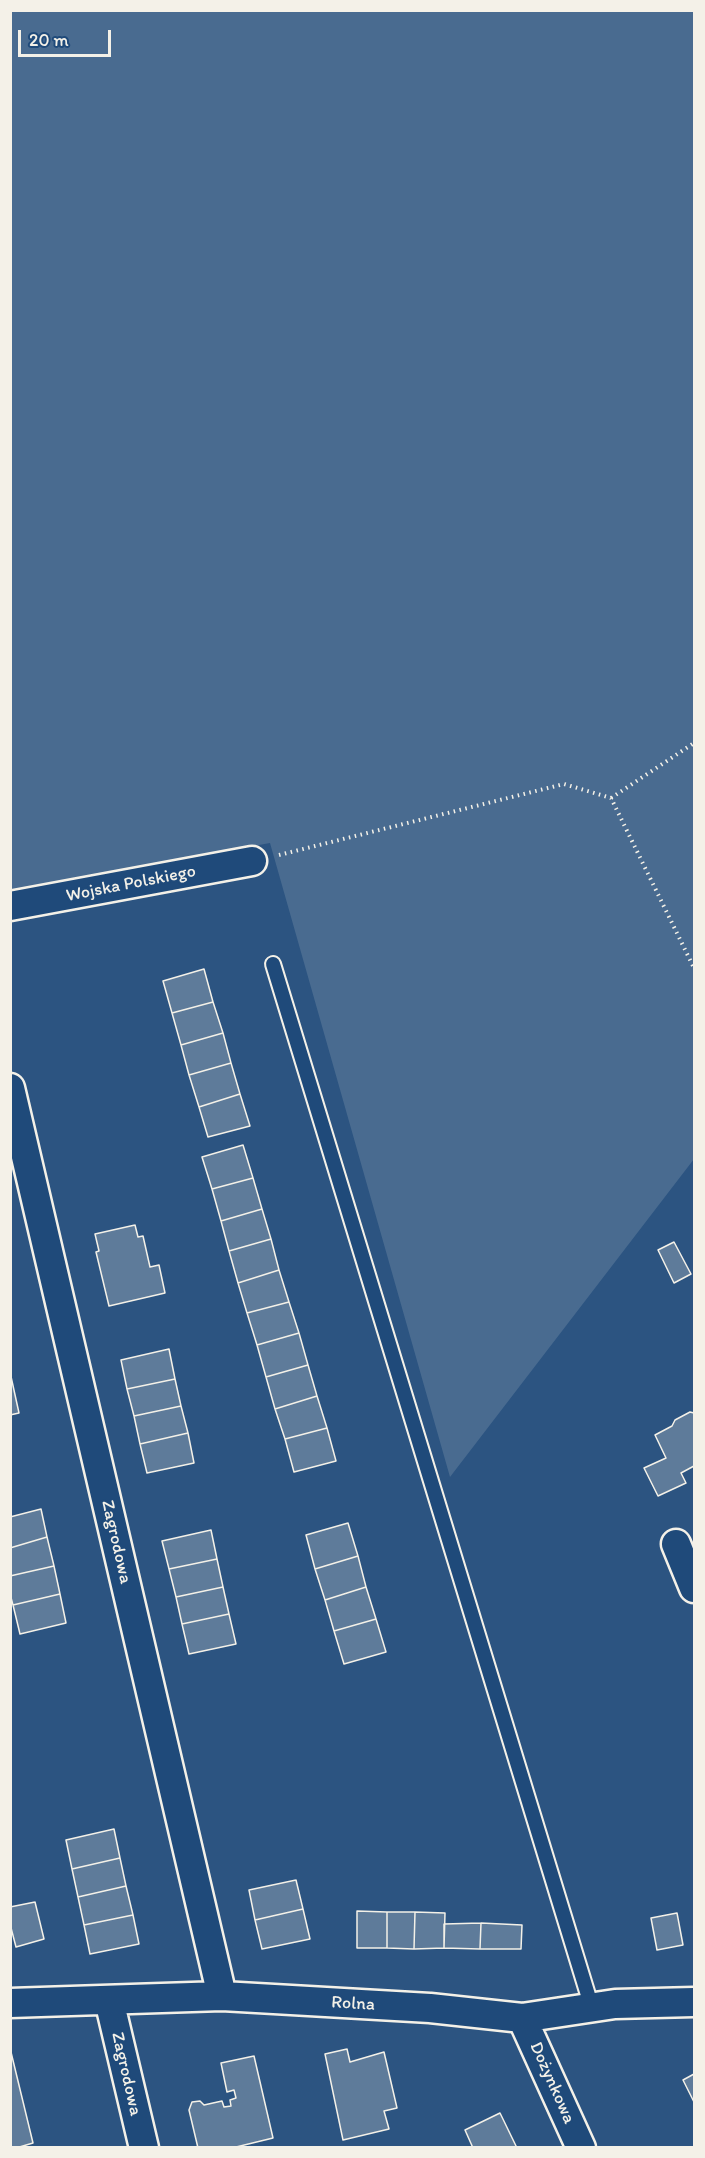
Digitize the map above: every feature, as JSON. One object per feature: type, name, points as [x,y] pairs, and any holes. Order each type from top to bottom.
[{"type":"street","name":"Wojska Polskiego","points":[[10,906],[252,861]]},
{"type":"street","name":"Zagrodowa","points":[[10,1088],[222,1996]]},
{"type":"street","points":[[676,1544],[694,1588]]},
{"type":"street","name":"Rolna","points":[[10,2003],[222,1996],[430,2008],[522,2018],[615,2004],[694,2002]]},
{"type":"street","name":"Zagrodowa","points":[[109,2000],[144,2148]]},
{"type":"street","name":"Dożynkowa","points":[[522,2018],[581,2148]]},
{"type":"lane","points":[[273,964],[592,2008]]},
{"type":"path","points":[[611,798],[694,743]]},
{"type":"path","points":[[252,861],[564,784],[611,798],[694,968]]},
{"type":"shaded area","points":[[11,10],[694,11],[694,1159],[450,1477],[270,843],[11,890]]},
{"type":"building","points":[[204,969],[213,1002],[172,1013],[163,981]]},
{"type":"building","points":[[213,1002],[223,1033],[181,1045],[172,1013]]},
{"type":"building","points":[[223,1033],[231,1063],[189,1075],[181,1045]]},
{"type":"building","points":[[231,1063],[240,1094],[199,1107],[189,1075]]},
{"type":"building","points":[[240,1094],[250,1126],[208,1137],[199,1107]]},
{"type":"building","points":[[243,1145],[253,1178],[212,1189],[202,1157]]},
{"type":"building","points":[[253,1178],[262,1209],[221,1221],[212,1189]]},
{"type":"building","points":[[262,1209],[271,1239],[229,1251],[221,1221]]},
{"type":"building","points":[[135,1225],[138,1237],[143,1236],[150,1267],[159,1265],[165,1293],[109,1306],[96,1252],[99,1251],[95,1234]]},
{"type":"building","points":[[271,1239],[279,1270],[238,1283],[229,1251]]},
{"type":"building","points":[[674,1242],[691,1274],[674,1283],[658,1250]]},
{"type":"building","points":[[279,1270],[289,1302],[247,1313],[238,1283]]},
{"type":"building","points":[[289,1302],[299,1333],[257,1345],[247,1313]]},
{"type":"building","points":[[299,1333],[308,1365],[266,1377],[257,1345]]},
{"type":"building","points":[[169,1349],[175,1379],[127,1389],[121,1360]]},
{"type":"building","points":[[308,1365],[317,1396],[275,1409],[266,1377]]},
{"type":"building","points":[[10,1372],[19,1413],[10,1415]]},
{"type":"building","points":[[175,1379],[181,1406],[134,1416],[127,1389]]},
{"type":"building","points":[[317,1396],[327,1428],[285,1439],[275,1409]]},
{"type":"building","points":[[181,1406],[188,1433],[140,1444],[134,1416]]},
{"type":"building","points":[[690,1412],[694,1413],[694,1466],[681,1473],[686,1483],[658,1496],[644,1468],[666,1458],[655,1435],[672,1426],[675,1420]]},
{"type":"building","points":[[327,1428],[336,1461],[294,1472],[285,1439]]},
{"type":"building","points":[[188,1433],[194,1463],[147,1473],[140,1444]]},
{"type":"building","points":[[41,1509],[47,1537],[10,1548],[10,1517]]},
{"type":"building","points":[[348,1523],[358,1556],[315,1569],[306,1535]]},
{"type":"building","points":[[211,1530],[217,1559],[169,1569],[162,1541]]},
{"type":"building","points":[[47,1537],[54,1566],[10,1576],[10,1548]]},
{"type":"building","points":[[358,1556],[366,1587],[325,1600],[315,1569]]},
{"type":"building","points":[[217,1559],[223,1587],[176,1597],[169,1569]]},
{"type":"building","points":[[54,1566],[60,1594],[13,1605],[10,1594],[10,1576]]},
{"type":"building","points":[[223,1587],[229,1614],[182,1624],[176,1597]]},
{"type":"building","points":[[366,1587],[376,1619],[334,1631],[325,1600]]},
{"type":"building","points":[[60,1594],[66,1623],[20,1634],[13,1605]]},
{"type":"building","points":[[229,1614],[236,1644],[189,1654],[182,1624]]},
{"type":"building","points":[[376,1619],[386,1652],[344,1664],[334,1631]]},
{"type":"building","points":[[114,1829],[120,1858],[72,1869],[66,1840]]},
{"type":"building","points":[[120,1858],[126,1886],[78,1897],[72,1869]]},
{"type":"building","points":[[296,1880],[303,1909],[255,1920],[249,1890]]},
{"type":"building","points":[[126,1886],[133,1915],[84,1925],[78,1897]]},
{"type":"building","points":[[35,1902],[44,1939],[16,1947],[10,1924],[10,1907]]},
{"type":"building","points":[[303,1909],[310,1939],[262,1949],[255,1920]]},
{"type":"building","points":[[357,1911],[387,1912],[387,1948],[357,1948]]},
{"type":"building","points":[[387,1912],[415,1912],[414,1949],[387,1948]]},
{"type":"building","points":[[415,1912],[445,1913],[444,1948],[414,1949]]},
{"type":"building","points":[[677,1913],[683,1945],[657,1950],[651,1918]]},
{"type":"building","points":[[133,1915],[139,1944],[90,1954],[84,1925]]},
{"type":"building","points":[[481,1923],[480,1949],[444,1948],[444,1924]]},
{"type":"building","points":[[481,1923],[522,1925],[521,1949],[480,1949]]},
{"type":"building","points":[[10,2048],[33,2143],[16,2148],[10,2148]]},
{"type":"building","points":[[347,2049],[350,2062],[384,2052],[397,2108],[384,2111],[389,2129],[343,2140],[325,2054]]},
{"type":"building","points":[[254,2056],[273,2138],[232,2148],[198,2148],[189,2110],[192,2102],[200,2101],[204,2105],[222,2101],[224,2107],[231,2106],[230,2100],[236,2098],[234,2090],[227,2092],[221,2063]]},
{"type":"building","points":[[694,2074],[694,2102],[683,2080]]},
{"type":"building","points":[[500,2113],[517,2148],[473,2148],[465,2130]]}]
